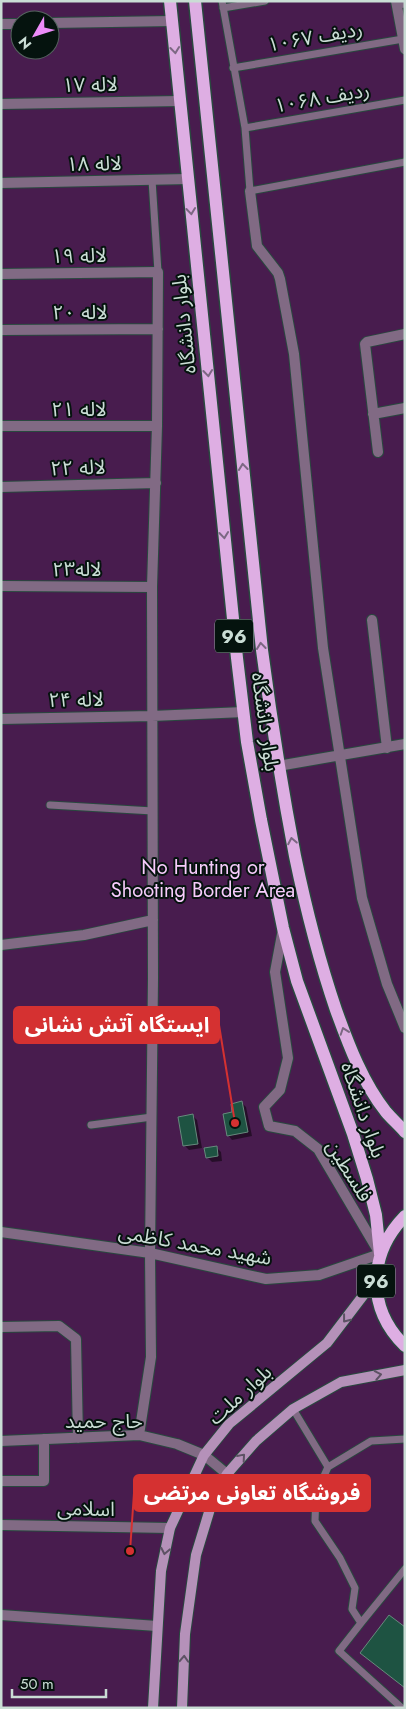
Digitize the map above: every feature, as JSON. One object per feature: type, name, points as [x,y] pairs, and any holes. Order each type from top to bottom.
[{"type":"main road","name":"بلوار دانشگاه","points":[[170,1],[237,658],[261,820],[296,981],[353,1134],[367,1179],[376,1216],[380,1254]]},
{"type":"main road","name":"بلوار دانشگاه","points":[[195,1],[262,650],[278,766],[309,922],[323,972],[348,1042],[367,1083],[386,1112],[405,1132]]},
{"type":"main road","name":"96","points":[[405,1216],[392,1229],[380,1254],[376,1280],[380,1310],[394,1335],[405,1346]]},
{"type":"street","points":[[399,3],[404,44]]},
{"type":"street","points":[[60,23],[172,21]]},
{"type":"street","name":"لاله ۱۷","points":[[1,104],[180,101]]},
{"type":"street","name":"لاله ۱۸","points":[[1,184],[188,179]]},
{"type":"street","points":[[250,191],[257,246],[278,273],[294,354],[323,648],[362,898],[387,984],[405,1028]]},
{"type":"street","points":[[139,1435],[150,1357],[153,920],[152,587],[156,483],[158,272]]},
{"type":"street","name":"لاله ۱۹","points":[[1,274],[158,272]]},
{"type":"street","name":"لاله ۲۰","points":[[1,330],[158,329]]},
{"type":"street","points":[[378,452],[365,344],[405,334]]},
{"type":"street","points":[[373,414],[405,408]]},
{"type":"street","name":"لاله ۲۱","points":[[1,426],[157,426]]},
{"type":"street","name":"لاله ۲۲","points":[[1,487],[156,483]]},
{"type":"street","name":"لاله۲۳","points":[[1,586],[152,587]]},
{"type":"street","points":[[372,620],[387,748]]},
{"type":"street","name":"لاله ۲۴","points":[[1,719],[244,712]]},
{"type":"street","points":[[278,766],[405,744]]},
{"type":"street","points":[[1,945],[84,935],[153,920]]},
{"type":"street","name":"فلسطین","points":[[283,928],[275,972],[288,1058],[280,1090],[264,1107],[269,1126],[295,1131],[318,1149],[380,1254]]},
{"type":"street","name":"شهید محمد کاظمی","points":[[1,1232],[150,1253],[266,1279],[319,1275],[380,1254]]},
{"type":"street","name":"بلوار ملت","points":[[152,1708],[161,1571],[170,1528],[204,1455],[229,1424],[327,1343],[376,1280]]},
{"type":"street","points":[[1,1327],[59,1326],[76,1339],[78,1438]]},
{"type":"street","points":[[182,1708],[185,1634],[196,1555],[214,1500],[227,1474],[256,1441],[293,1410],[341,1382],[405,1370]]},
{"type":"street","name":"حاج حمید","points":[[1,1441],[139,1435],[178,1444],[204,1455],[227,1474]]},
{"type":"street","points":[[1,1482],[44,1481],[44,1439]]},
{"type":"street","name":"اسلامی","points":[[1,1524],[170,1528]]},
{"type":"street","points":[[1,1615],[157,1626]]},
{"type":"lane","points":[[264,1],[222,5],[245,128],[250,191],[405,162]]},
{"type":"lane","name":"ردیف ۱۰۶۷","points":[[233,68],[404,44]]},
{"type":"lane","name":"ردیف ۱۰۶۸","points":[[245,128],[405,100]]},
{"type":"lane","points":[[152,180],[158,272]]},
{"type":"lane","points":[[50,804],[153,811]]},
{"type":"lane","points":[[91,1125],[152,1117]]},
{"type":"lane","points":[[293,1410],[328,1467]]},
{"type":"lane","points":[[361,1623],[352,1609],[355,1588],[340,1558],[315,1521],[316,1494],[328,1467],[371,1441],[405,1440]]},
{"type":"lane","points":[[402,1708],[339,1651],[405,1569]]},
{"type":"green space","name":"No Hunting or Shooting Border Area","points":[[1,1],[405,1],[405,1708],[1,1708]]},
{"type":"building","points":[[242,1101],[248,1132],[227,1136],[223,1114],[232,1112],[231,1104]]},
{"type":"building","points":[[193,1114],[198,1144],[183,1146],[178,1117]]},
{"type":"building","points":[[217,1146],[218,1156],[206,1158],[204,1148]]},
{"type":"building","points":[[389,1615],[405,1627],[405,1688],[360,1653]]},
{"type":"place","name":"ایستگاه آتش نشانی","points":[[235,1123]]},
{"type":"place","name":"فروشگاه تعاونی مرتضی","points":[[130,1551]]}]
